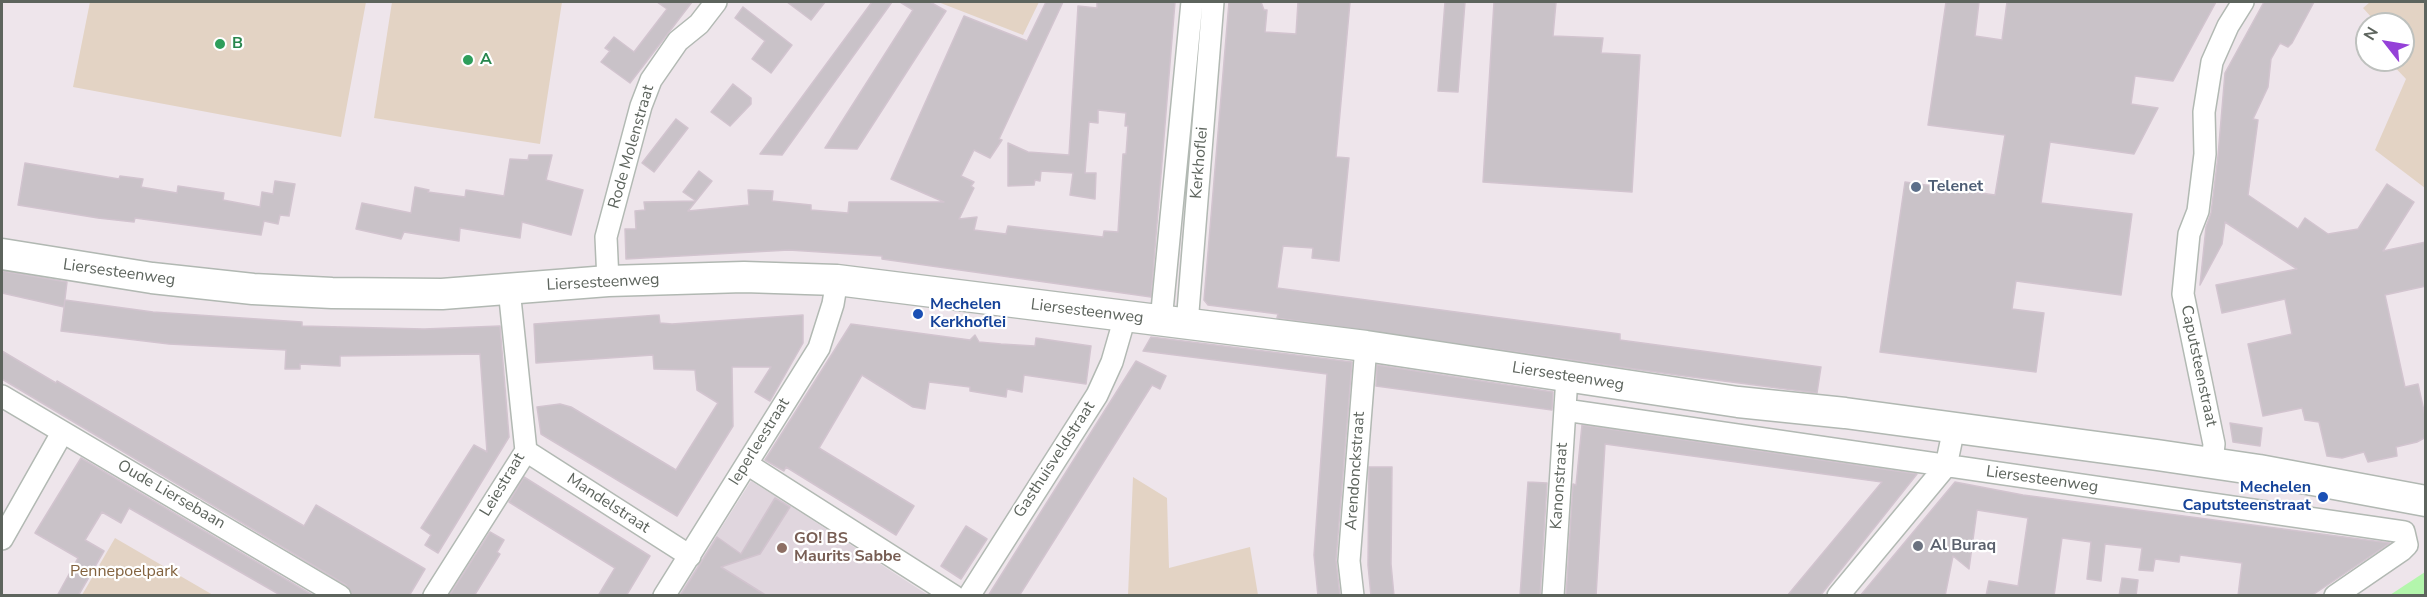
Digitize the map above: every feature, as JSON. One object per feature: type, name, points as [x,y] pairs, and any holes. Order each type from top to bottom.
[{"type":"main road","name":"Liersesteenweg","points":[[2,254],[152,278],[254,289],[442,294],[608,281],[744,277],[837,280],[1366,346],[1738,402],[1845,413],[1950,447],[2212,463],[2426,501]]},
{"type":"street","name":"Rode Molenstraat","points":[[608,281],[606,237],[641,106],[651,80],[678,41],[699,24],[716,2]]},
{"type":"street","name":"Kerkhoflei","points":[[1174,322],[1192,2]]},
{"type":"street","name":"Kerkhoflei","points":[[1174,322],[1213,2]]},
{"type":"street","name":"Caputsteenstraat","points":[[2212,463],[2214,444],[2183,294],[2189,234],[2198,211],[2205,154],[2204,112],[2212,62],[2228,26],[2243,2]]},
{"type":"street","name":"Ieperleestraat","points":[[664,596],[819,348],[833,304],[837,280]]},
{"type":"street","name":"Leiestraat","points":[[434,596],[526,451],[509,289]]},
{"type":"street","name":"Gasthuisveldstraat","points":[[969,596],[1097,395],[1112,362],[1125,317]]},
{"type":"street","name":"Arendonckstraat","points":[[1353,596],[1349,561],[1366,346]]},
{"type":"street","name":"Kanonstraat","points":[[1553,596],[1567,377]]},
{"type":"street","name":"Oude Liersebaan","points":[[2,396],[340,596]]},
{"type":"street","name":"Liersesteenweg","points":[[1565,410],[1950,447],[2404,532],[2408,540],[2402,550],[2335,596]]},
{"type":"street","points":[[2,539],[62,433]]},
{"type":"street","points":[[1838,596],[1950,447]]},
{"type":"street","name":"Mandelstraat","points":[[526,451],[690,556]]},
{"type":"street","points":[[747,464],[954,596]]},
{"type":"shaded area","name":"GO! BS Maurits Sabbe","points":[[751,481],[783,501],[928,595],[678,596]]},
{"type":"shaded area","points":[[2425,572],[2425,595],[2390,595]]},
{"type":"green space","name":"B","points":[[90,2],[366,2],[341,137],[73,87]]},
{"type":"green space","name":"A","points":[[392,2],[562,2],[540,144],[374,118]]},
{"type":"green space","points":[[938,2],[1039,2],[1023,35]]},
{"type":"green space","points":[[2370,2],[2425,2],[2425,188],[2375,150],[2406,79],[2399,72],[2415,72],[2415,12],[2367,12],[2363,8]]},
{"type":"green space","points":[[1133,477],[1167,498],[1169,568],[1250,547],[1258,595],[1128,595]]},
{"type":"green space","name":"Pennepoelpark","points":[[115,538],[213,595],[82,595]]},
{"type":"building","points":[[657,2],[692,2],[630,83],[601,62],[610,51],[605,48],[614,37],[634,52],[667,9]]},
{"type":"building","points":[[787,2],[825,2],[811,20]]},
{"type":"building","points":[[872,2],[892,2],[782,155],[760,154]]},
{"type":"building","points":[[900,2],[930,2],[946,11],[857,149],[825,148],[913,10]]},
{"type":"building","points":[[1046,2],[1063,2],[999,139],[1002,140],[990,158],[974,150],[961,176],[974,182],[971,186],[974,188],[959,219],[977,217],[974,230],[1006,234],[1008,226],[1103,237],[1104,231],[1118,232],[1123,154],[1126,154],[1128,126],[1125,126],[1126,113],[1098,110],[1098,123],[1089,122],[1085,173],[1096,173],[1095,199],[1070,195],[1073,173],[1041,171],[1040,181],[1035,180],[1034,185],[1008,186],[1008,143],[1028,152],[1069,155],[1078,6],[1097,8],[1097,2],[1175,2],[1151,297],[882,259],[882,256],[789,250],[626,259],[625,229],[636,229],[635,211],[645,210],[644,202],[696,201],[688,211],[749,205],[748,190],[773,191],[772,201],[811,205],[811,210],[848,213],[849,202],[944,202],[891,179],[964,16],[1027,41]]},
{"type":"building","points":[[1229,2],[1261,2],[1264,10],[1267,10],[1265,32],[1296,34],[1298,2],[1350,2],[1336,157],[1349,158],[1339,261],[1312,258],[1313,248],[1283,246],[1277,288],[1620,334],[1620,340],[1821,367],[1817,393],[1277,318],[1278,314],[1208,305],[1204,300]]},
{"type":"building","points":[[1445,2],[1465,2],[1458,92],[1438,91]]},
{"type":"building","points":[[1494,2],[1556,2],[1553,36],[1603,38],[1601,53],[1640,55],[1632,192],[1483,182]]},
{"type":"building","name":"Telenet","points":[[1946,2],[1979,2],[1975,36],[2002,40],[2007,2],[2216,2],[2173,81],[2135,76],[2131,104],[2158,108],[2134,154],[2050,142],[2041,203],[2132,214],[2121,295],[2016,281],[2012,309],[2044,313],[2036,372],[1880,352],[1905,182],[1995,195],[2005,135],[1928,125]]},
{"type":"building","points":[[2264,2],[2314,2],[2292,43],[2288,47],[2280,43],[2271,59],[2268,87],[2253,119],[2258,120],[2248,195],[2298,229],[2305,218],[2328,234],[2358,229],[2387,184],[2414,202],[2383,251],[2426,242],[2426,286],[2385,295],[2405,387],[2418,384],[2426,420],[2426,437],[2417,442],[2396,447],[2397,456],[2368,462],[2364,452],[2342,458],[2327,456],[2319,422],[2305,420],[2302,408],[2263,416],[2248,344],[2292,334],[2285,299],[2222,313],[2216,285],[2297,269],[2225,222],[2222,244],[2200,285],[2206,227],[2211,213],[2218,156],[2225,73]]},
{"type":"building","points":[[743,7],[792,45],[771,73],[752,59],[765,41],[735,18]]},
{"type":"building","points":[[733,84],[751,98],[751,104],[730,126],[711,112]]},
{"type":"building","points":[[676,119],[688,128],[654,172],[642,163]]},
{"type":"building","points":[[529,155],[552,155],[546,180],[583,190],[571,235],[522,222],[520,238],[460,228],[459,241],[404,232],[401,239],[356,229],[362,203],[411,213],[415,187],[429,190],[428,192],[465,197],[466,190],[504,196],[510,159],[528,160]]},
{"type":"building","points":[[25,163],[119,179],[120,176],[143,179],[141,187],[177,193],[178,186],[224,193],[223,200],[260,207],[262,192],[273,194],[275,181],[295,184],[289,216],[280,215],[278,224],[264,221],[261,235],[135,218],[134,222],[98,218],[18,205]]},
{"type":"building","points":[[699,171],[712,181],[696,201],[683,192]]},
{"type":"building","points":[[2,271],[67,282],[64,307],[2,293]]},
{"type":"building","points":[[65,300],[153,312],[302,322],[302,326],[424,329],[500,326],[509,437],[438,553],[425,545],[431,535],[421,528],[474,445],[487,452],[480,354],[340,356],[340,366],[300,364],[300,369],[285,369],[286,350],[169,344],[61,331]]},
{"type":"building","points":[[659,315],[660,323],[672,324],[803,315],[803,343],[770,401],[755,392],[771,367],[732,367],[733,426],[677,516],[541,434],[537,407],[560,404],[571,407],[676,470],[718,403],[697,390],[695,370],[654,369],[653,355],[536,363],[534,324]]},
{"type":"building","points":[[851,324],[970,340],[975,335],[979,342],[1035,346],[1036,338],[1091,346],[1086,384],[1024,375],[1022,392],[1007,389],[1006,397],[970,391],[970,387],[929,382],[925,409],[913,407],[862,375],[819,448],[914,506],[896,535],[786,467],[784,471],[765,460]]},
{"type":"building","points":[[1151,337],[1352,362],[1336,560],[1340,596],[1318,596],[1314,555],[1327,374],[1143,351]]},
{"type":"building","points":[[2,351],[304,526],[316,505],[425,569],[409,596],[353,596],[346,585],[2,379]]},
{"type":"building","points":[[1136,361],[1166,376],[1160,389],[1152,385],[1019,596],[988,596]]},
{"type":"building","points":[[1377,365],[1553,392],[1552,410],[1376,386]]},
{"type":"building","points":[[2230,423],[2262,428],[2260,446],[2233,442]]},
{"type":"building","points":[[1582,425],[1917,474],[1820,596],[1787,596],[1882,482],[1605,444],[1596,596],[1566,596],[1573,484],[1576,485]]},
{"type":"building","points":[[81,458],[314,596],[282,596],[129,508],[121,523],[102,512],[85,540],[104,551],[78,596],[57,596],[78,558],[35,533]]},
{"type":"building","points":[[1369,467],[1392,467],[1391,564],[1394,596],[1371,596],[1368,565]]},
{"type":"building","points":[[524,477],[650,556],[626,596],[598,596],[615,568],[509,502]]},
{"type":"building","points":[[1528,482],[1547,483],[1540,596],[1520,596]]},
{"type":"building","points":[[1955,482],[2023,495],[2390,543],[2311,596],[2238,596],[2242,563],[2180,555],[2179,562],[2155,559],[2153,571],[2139,570],[2142,548],[2105,544],[2101,581],[2087,579],[2091,542],[2062,538],[2054,596],[1986,596],[1989,581],[2018,586],[2028,518],[1977,510],[1969,569],[1953,556],[1945,596],[1860,596]]},
{"type":"building","points":[[775,498],[790,507],[760,554],[721,567],[767,596],[680,596],[717,537],[741,554]]},
{"type":"building","points":[[966,526],[987,539],[961,579],[941,566]]},
{"type":"building","points":[[490,532],[504,540],[497,552],[500,554],[474,596],[449,596]]},
{"type":"building","points":[[2122,578],[2138,580],[2136,596],[2119,596]]},
{"type":"place","name":"B","points":[[220,44]]},
{"type":"place","name":"A","points":[[468,60]]},
{"type":"place","name":"Telenet","points":[[1916,187]]},
{"type":"place","name":"Mechelen Kerkhoflei","points":[[918,314]]},
{"type":"place","name":"Mechelen Caputsteenstraat","points":[[2323,497]]},
{"type":"place","name":"Al Buraq","points":[[1918,546]]},
{"type":"place","name":"GO! BS Maurits Sabbe","points":[[782,548]]}]
